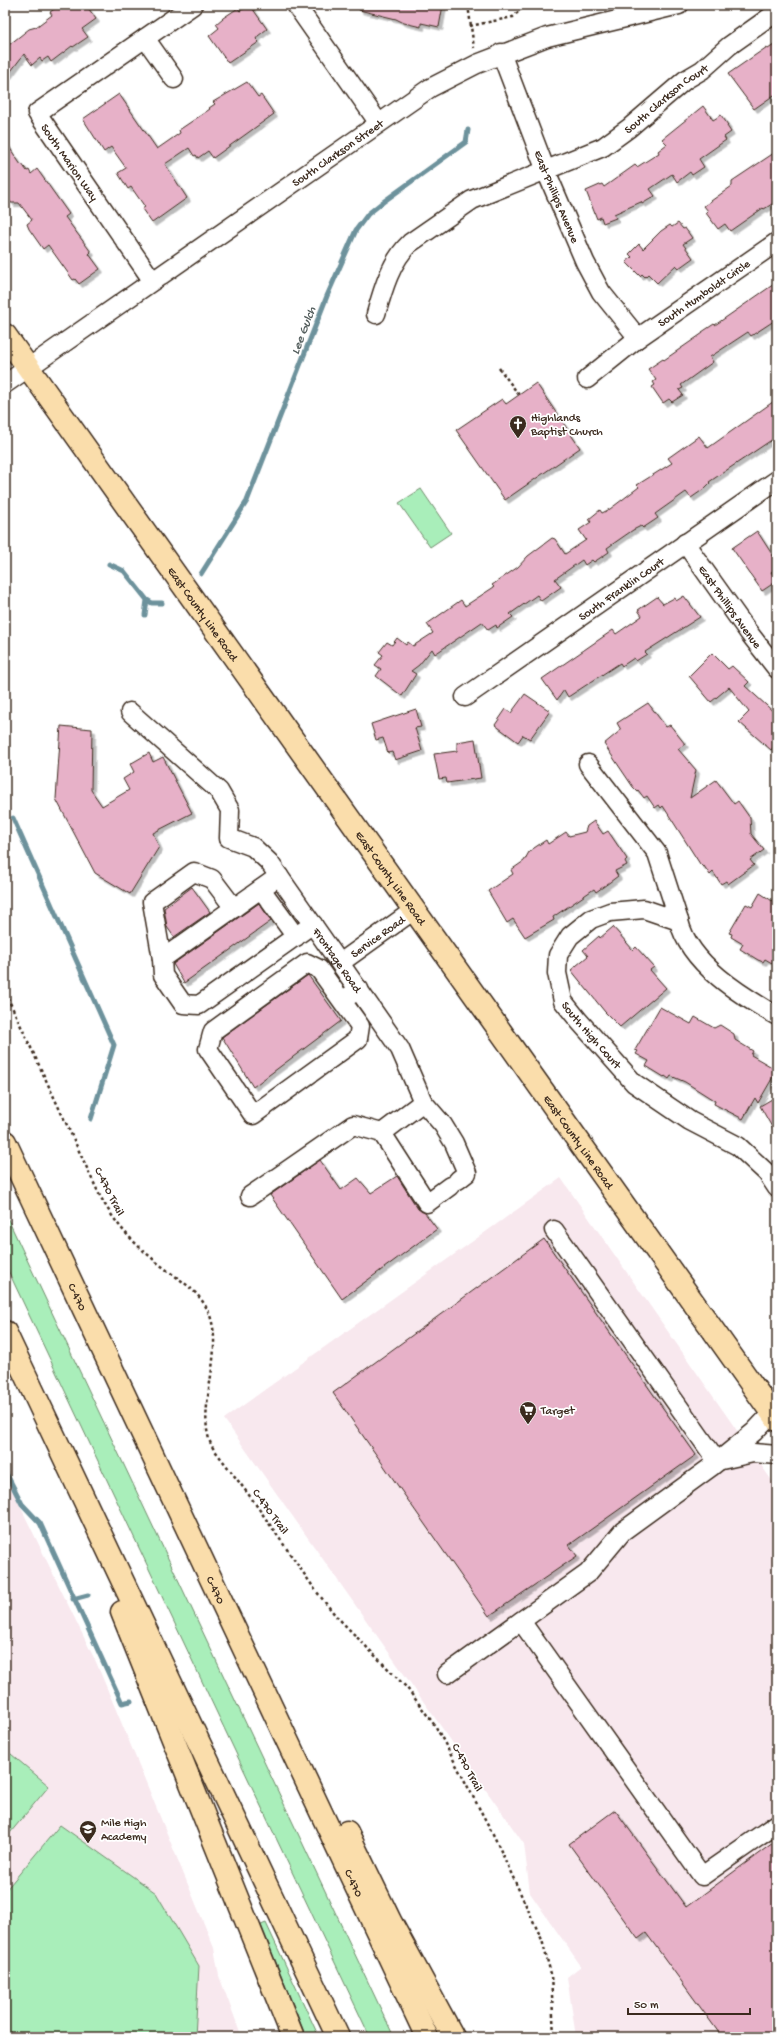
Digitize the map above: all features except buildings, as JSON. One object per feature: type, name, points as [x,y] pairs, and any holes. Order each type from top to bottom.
[{"type":"main road","name":"East County Line Road","points":[[5,335],[774,1417]]},
{"type":"main road","name":"C-470","points":[[5,1142],[427,2037]]},
{"type":"main road","points":[[5,1332],[338,2037]]},
{"type":"main road","points":[[27,1378],[37,1423],[110,1582],[293,2037]]},
{"type":"main road","points":[[252,1664],[285,1701],[377,1894],[453,2037]]},
{"type":"street","name":"South Marion Way","points":[[152,280],[36,113],[193,5]]},
{"type":"street","points":[[296,5],[378,122]]},
{"type":"street","name":"South Clarkson Street","points":[[5,384],[378,122],[430,88],[501,53],[547,37],[679,5]]},
{"type":"street","name":"South Clarkson Court","points":[[376,314],[395,261],[401,251],[410,242],[472,200],[546,171],[610,142],[629,128],[685,80],[702,70],[729,46],[777,12]]},
{"type":"street","points":[[145,38],[174,79]]},
{"type":"street","name":"East Phillips Avenue","points":[[501,53],[546,171],[595,280],[601,292],[635,334]]},
{"type":"street","name":"South Humboldt Circle","points":[[587,379],[635,334],[777,242]]},
{"type":"street","name":"South Franklin Court","points":[[465,697],[777,480]]},
{"type":"street","name":"East Phillips Avenue","points":[[685,543],[749,633],[777,669]]},
{"type":"street","name":"Frontage Road","points":[[130,712],[220,791],[230,810],[229,838],[247,844],[259,852],[280,876],[400,1049],[423,1102],[443,1125],[454,1143],[467,1174],[427,1203],[382,1133]]},
{"type":"street","points":[[588,764],[657,853],[679,921],[689,943],[710,969],[745,997],[777,1016]]},
{"type":"street","points":[[234,908],[212,879],[194,872],[152,902],[162,959],[163,975],[183,1004],[198,1005],[313,924]]},
{"type":"street","points":[[162,959],[280,876]]},
{"type":"street","points":[[261,889],[296,937]]},
{"type":"street","name":"South High Court","points":[[679,921],[644,908],[610,912],[591,919],[570,936],[558,955],[557,973],[563,1001],[634,1084],[690,1121],[738,1146],[774,1183]]},
{"type":"street","name":"Service Road","points":[[340,963],[414,910]]},
{"type":"street","points":[[307,963],[319,970],[342,1001],[360,1026],[358,1039],[253,1115],[208,1049],[213,1031],[307,963]]},
{"type":"street","points":[[342,1001],[359,989]]},
{"type":"street","points":[[250,1196],[353,1125],[382,1133],[423,1102]]},
{"type":"street","points":[[554,1230],[717,1461]]},
{"type":"street","points":[[447,1674],[588,1573],[623,1531],[676,1494],[774,1417]]},
{"type":"street","points":[[717,1461],[753,1453],[777,1455]]},
{"type":"street","points":[[521,1621],[702,1876],[777,1824]]},
{"type":"path","points":[[468,5],[477,64]]},
{"type":"path","points":[[470,26],[513,17],[525,5]]},
{"type":"path","points":[[499,368],[519,395]]},
{"type":"path","name":"C-470 Trail","points":[[5,992],[99,1194],[113,1219],[123,1231],[153,1260],[193,1289],[202,1300],[209,1314],[213,1331],[214,1349],[206,1429],[213,1448],[324,1601],[420,1703],[439,1732],[471,1791],[505,1859],[545,1947],[551,1978],[554,2037]]},
{"type":"shaded area","points":[[561,1178],[777,1488],[777,2037],[576,2037],[567,1977],[581,1966],[530,1893],[524,1844],[224,1419]]},
{"type":"shaded area","name":"Mile High Academy","points":[[5,1475],[96,1662],[214,1948],[219,1976],[242,2037],[5,2037]]},
{"type":"green space","points":[[421,489],[451,533],[430,547],[399,503]]},
{"type":"green space","points":[[5,1213],[394,2037],[370,2037],[5,1264]]},
{"type":"green space","points":[[5,1749],[49,1786],[5,1839]]},
{"type":"green space","points":[[60,1825],[156,1893],[199,1966],[195,2037],[5,2037],[5,1891]]},
{"type":"green space","points":[[266,1923],[319,2037],[306,2037],[261,1925]]},
{"type":"waterway","name":"Lee Gulch","points":[[201,574],[247,501],[327,296],[356,230],[368,214],[466,142],[468,130]]},
{"type":"waterway","name":"Lee Gulch","points":[[109,564],[124,571],[147,600],[152,603],[162,603]]},
{"type":"waterway","name":"Lee Gulch","points":[[145,615],[147,600]]},
{"type":"waterway","points":[[13,818],[114,1045],[91,1119]]},
{"type":"waterway","points":[[5,1471],[22,1504],[40,1523],[122,1703],[131,1701]]},
{"type":"waterway","points":[[73,1599],[88,1595]]},
{"type":"place","name":"Highlands Baptist Church","points":[[518,439]]},
{"type":"place","name":"Target","points":[[528,1425]]},
{"type":"place","name":"Mile High Academy","points":[[88,1844]]}]
